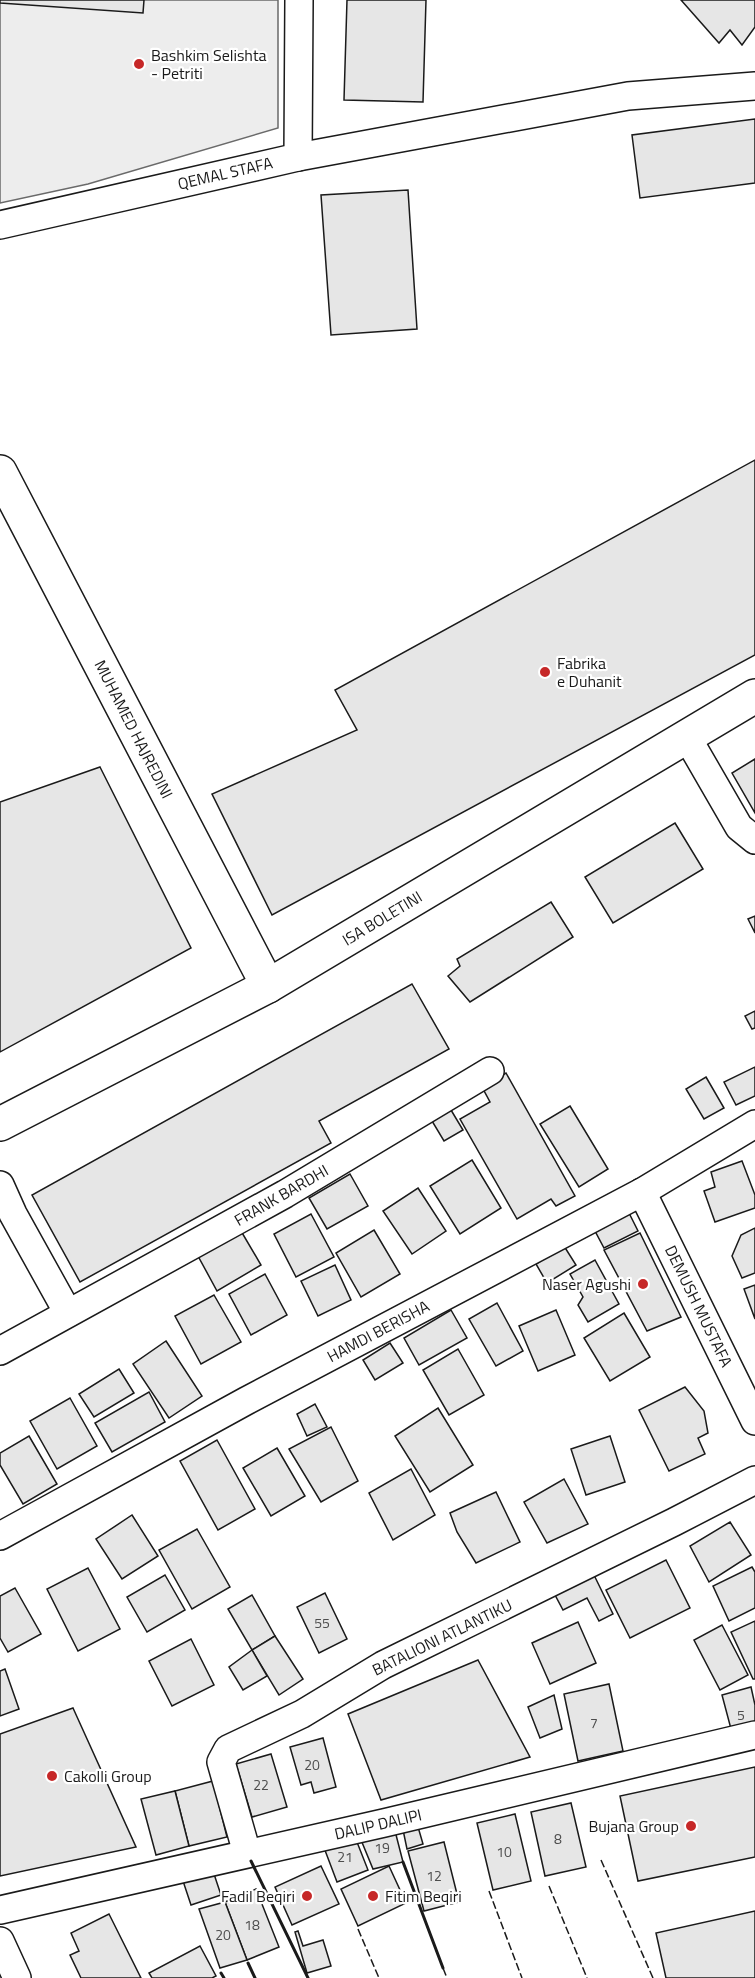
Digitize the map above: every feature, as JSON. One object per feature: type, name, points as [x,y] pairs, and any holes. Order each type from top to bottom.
[{"type":"street","points":[[298,157],[299,0]]},
{"type":"street","name":"QEMAL STAFA","points":[[0,225],[298,157],[628,96],[755,86]]},
{"type":"street","name":"MUHAMED HAJREDINI","points":[[0,472],[268,986]]},
{"type":"street","name":"ISA BOLETINI","points":[[0,1124],[268,986],[755,696]]},
{"type":"street","points":[[687,737],[740,827],[755,840]]},
{"type":"street","name":"FRANK BARDHI","points":[[0,1351],[285,1194],[490,1071]]},
{"type":"street","name":"HAMDI BERISHA","points":[[0,1536],[246,1401],[642,1192],[755,1124]]},
{"type":"street","points":[[0,1185],[13,1214],[68,1313]]},
{"type":"street","name":"DEMUSH MUSTAFA","points":[[642,1192],[755,1420]]},
{"type":"street","name":"BATALIONI ATLANTIKU","points":[[247,1853],[222,1762],[228,1749],[302,1714],[383,1665],[612,1553],[755,1479]]},
{"type":"street","name":"DALIP DALIPI","points":[[0,1910],[384,1823],[755,1735]]},
{"type":"street","points":[[0,1941],[17,1978]]},
{"type":"shaded area","name":"Bashkim Selishta - Petriti","points":[[0,0],[278,0],[278,128],[88,184],[0,203]]},
{"type":"building","points":[[0,0],[144,0],[143,13],[0,3]]},
{"type":"building","points":[[347,0],[426,0],[423,102],[344,100]]},
{"type":"building","points":[[681,0],[755,0],[755,27],[742,45],[730,30],[719,43]]},
{"type":"building","points":[[755,119],[755,183],[640,198],[632,135]]},
{"type":"building","points":[[408,190],[417,329],[331,335],[321,195]]},
{"type":"building","name":"Fabrika e Duhanit","points":[[755,460],[755,655],[272,915],[212,794],[357,730],[335,690]]},
{"type":"building","points":[[755,759],[755,813],[732,773]]},
{"type":"building","points":[[100,767],[191,948],[0,1052],[0,802]]},
{"type":"building","points":[[675,823],[703,869],[613,923],[585,877]]},
{"type":"building","points":[[551,902],[573,937],[470,1002],[448,976],[460,966],[457,959]]},
{"type":"building","points":[[755,916],[755,933],[748,919]]},
{"type":"building","points":[[412,984],[449,1049],[319,1121],[331,1143],[80,1282],[32,1195]]},
{"type":"building","points":[[755,1011],[755,1028],[752,1029],[745,1016]]},
{"type":"building","points":[[755,1067],[755,1096],[736,1105],[724,1082]]},
{"type":"building","points":[[506,1073],[575,1196],[556,1206],[551,1199],[517,1219],[460,1119],[490,1102],[482,1087]]},
{"type":"building","points":[[706,1077],[724,1108],[704,1119],[686,1089]]},
{"type":"building","points":[[570,1106],[608,1169],[579,1187],[540,1124]]},
{"type":"building","points":[[451,1110],[463,1130],[444,1141],[432,1121]]},
{"type":"building","points":[[472,1160],[501,1208],[460,1234],[430,1186]]},
{"type":"building","points":[[742,1161],[755,1195],[755,1208],[715,1222],[704,1191],[715,1187],[711,1172]]},
{"type":"building","points":[[350,1174],[368,1206],[327,1229],[309,1198]]},
{"type":"building","points":[[418,1188],[446,1231],[412,1254],[383,1211]]},
{"type":"building","points":[[629,1213],[638,1231],[604,1248],[595,1231]]},
{"type":"building","points":[[311,1214],[334,1257],[296,1277],[274,1234]]},
{"type":"building","points":[[755,1228],[755,1273],[742,1278],[732,1256],[741,1235]]},
{"type":"building","points":[[374,1230],[400,1274],[361,1297],[336,1253]]},
{"type":"building","points":[[241,1231],[261,1265],[217,1291],[198,1256]]},
{"type":"building","name":"Naser Agushi","points":[[640,1233],[681,1317],[647,1331],[604,1250]]},
{"type":"building","points":[[564,1246],[576,1265],[547,1283],[536,1264]]},
{"type":"building","points":[[595,1260],[619,1304],[588,1322],[578,1305],[583,1297],[570,1274]]},
{"type":"building","points":[[335,1265],[351,1300],[318,1316],[301,1281]]},
{"type":"building","points":[[265,1274],[287,1315],[251,1335],[229,1294]]},
{"type":"building","points":[[755,1285],[755,1319],[744,1289]]},
{"type":"building","points":[[214,1295],[241,1342],[201,1364],[175,1316]]},
{"type":"building","points":[[497,1303],[523,1351],[496,1366],[469,1319]]},
{"type":"building","points":[[451,1310],[467,1338],[419,1365],[404,1338]]},
{"type":"building","points":[[556,1310],[575,1355],[538,1371],[519,1326]]},
{"type":"building","points":[[624,1313],[650,1357],[610,1381],[584,1338]]},
{"type":"building","points":[[166,1341],[202,1396],[169,1418],[133,1364]]},
{"type":"building","points":[[390,1343],[403,1363],[375,1380],[363,1360]]},
{"type":"building","points":[[458,1349],[484,1395],[449,1415],[423,1370]]},
{"type":"building","points":[[119,1369],[134,1393],[94,1417],[79,1394]]},
{"type":"building","points":[[685,1387],[704,1411],[708,1433],[698,1438],[705,1454],[669,1471],[639,1410]]},
{"type":"building","points":[[149,1392],[165,1422],[112,1452],[95,1423]]},
{"type":"building","points":[[70,1398],[97,1446],[57,1469],[30,1421]]},
{"type":"building","points":[[315,1404],[327,1427],[307,1436],[297,1414]]},
{"type":"building","points":[[438,1408],[473,1465],[430,1492],[395,1436]]},
{"type":"building","points":[[331,1427],[358,1481],[321,1502],[289,1449]]},
{"type":"building","points":[[29,1436],[57,1484],[23,1504],[0,1465],[0,1453]]},
{"type":"building","points":[[610,1436],[625,1482],[586,1495],[571,1449]]},
{"type":"building","points":[[217,1440],[255,1509],[218,1530],[180,1461]]},
{"type":"building","points":[[277,1448],[305,1496],[271,1516],[243,1468]]},
{"type":"building","points":[[411,1469],[435,1515],[393,1540],[369,1493]]},
{"type":"building","points":[[564,1479],[588,1524],[547,1543],[524,1502]]},
{"type":"building","points":[[496,1492],[520,1542],[476,1563],[457,1532],[450,1513]]},
{"type":"building","points":[[132,1515],[158,1556],[122,1579],[96,1539]]},
{"type":"building","points":[[730,1522],[751,1555],[709,1582],[690,1546]]},
{"type":"building","points":[[197,1529],[230,1587],[192,1609],[159,1550]]},
{"type":"building","points":[[666,1560],[690,1608],[630,1638],[606,1590]]},
{"type":"building","points":[[752,1567],[755,1572],[755,1608],[729,1621],[713,1586]]},
{"type":"building","points":[[88,1568],[120,1629],[78,1651],[47,1589]]},
{"type":"building","points":[[593,1573],[613,1614],[599,1621],[587,1598],[563,1610],[554,1593]]},
{"type":"building","points":[[165,1575],[185,1610],[147,1632],[127,1597]]},
{"type":"building","points":[[15,1588],[41,1634],[8,1652],[0,1638],[0,1596]]},
{"type":"building","points":[[325,1593],[347,1639],[319,1653],[297,1607]]},
{"type":"building","points":[[252,1595],[275,1636],[252,1650],[228,1609]]},
{"type":"building","points":[[755,1621],[755,1679],[753,1679],[731,1632]]},
{"type":"building","points":[[578,1622],[596,1663],[550,1684],[532,1643]]},
{"type":"building","points":[[722,1625],[748,1675],[720,1690],[694,1640]]},
{"type":"building","points":[[275,1636],[303,1679],[279,1695],[252,1650]]},
{"type":"building","points":[[191,1639],[214,1685],[172,1706],[149,1661]]},
{"type":"building","points":[[252,1650],[267,1676],[243,1690],[229,1667]]},
{"type":"building","points":[[478,1660],[530,1757],[381,1800],[348,1714]]},
{"type":"building","points":[[5,1669],[19,1709],[0,1716],[0,1671]]},
{"type":"building","points":[[609,1684],[623,1751],[578,1761],[564,1694]]},
{"type":"building","points":[[751,1687],[755,1705],[755,1725],[731,1729],[722,1695]]},
{"type":"building","points":[[554,1695],[562,1729],[540,1738],[528,1707]]},
{"type":"building","name":"Cakolli Group","points":[[73,1708],[136,1847],[0,1876],[0,1734]]},
{"type":"building","points":[[323,1738],[336,1787],[314,1793],[311,1782],[301,1785],[290,1747]]},
{"type":"building","points":[[271,1754],[287,1807],[252,1817],[236,1764]]},
{"type":"building","name":"Bujana Group","points":[[755,1767],[755,1857],[638,1881],[620,1796]]},
{"type":"building","points":[[213,1781],[227,1837],[189,1846],[175,1791]]},
{"type":"building","points":[[175,1791],[189,1846],[156,1855],[141,1799]]},
{"type":"building","points":[[571,1803],[586,1867],[545,1876],[531,1812]]},
{"type":"building","points":[[515,1814],[531,1881],[493,1890],[477,1823]]},
{"type":"building","points":[[416,1820],[423,1844],[407,1849],[402,1825]]},
{"type":"building","points":[[394,1827],[403,1862],[373,1869],[359,1835]]},
{"type":"building","points":[[355,1837],[368,1870],[337,1882],[323,1845]]},
{"type":"building","points":[[444,1842],[459,1902],[424,1911],[408,1851]]},
{"type":"building","name":"Fadil Beqiri","points":[[321,1866],[339,1904],[292,1925],[275,1887]]},
{"type":"building","name":"Fitim Beqiri","points":[[389,1866],[406,1903],[358,1926],[341,1889]]},
{"type":"building","points":[[213,1871],[221,1895],[191,1905],[183,1881]]},
{"type":"building","points":[[256,1889],[279,1947],[247,1960],[225,1902]]},
{"type":"building","points":[[225,1902],[247,1960],[220,1968],[199,1909]]},
{"type":"building","points":[[755,1911],[755,1978],[666,1978],[656,1933]]},
{"type":"building","points":[[109,1914],[141,1978],[81,1978],[70,1955],[79,1951],[71,1933]]},
{"type":"building","points":[[298,1931],[303,1946],[323,1940],[331,1966],[307,1973],[295,1932]]},
{"type":"building","points":[[200,1946],[216,1976],[212,1978],[152,1978],[149,1973]]},
{"type":"fence","points":[[601,1860],[653,1978]]},
{"type":"fence","points":[[549,1886],[587,1978]]},
{"type":"fence","points":[[489,1891],[522,1978]]},
{"type":"fence","points":[[358,1929],[379,1978]]},
{"type":"fence","points":[[443,1968],[447,1978]]},
{"type":"wall","points":[[251,1861],[308,1978]]},
{"type":"wall","points":[[403,1862],[443,1968]]},
{"type":"wall","points":[[248,1963],[255,1978]]},
{"type":"wall","points":[[221,1973],[224,1978]]},
{"type":"place","name":"Bashkim Selishta - Petriti","points":[[139,64]]},
{"type":"place","name":"Fabrika e Duhanit","points":[[545,672]]},
{"type":"place","name":"Naser Agushi","points":[[643,1284]]},
{"type":"place","name":"Cakolli Group","points":[[52,1776]]},
{"type":"place","name":"Bujana Group","points":[[691,1826]]},
{"type":"place","name":"Fadil Beqiri","points":[[307,1896]]},
{"type":"place","name":"Fitim Beqiri","points":[[373,1896]]}]
